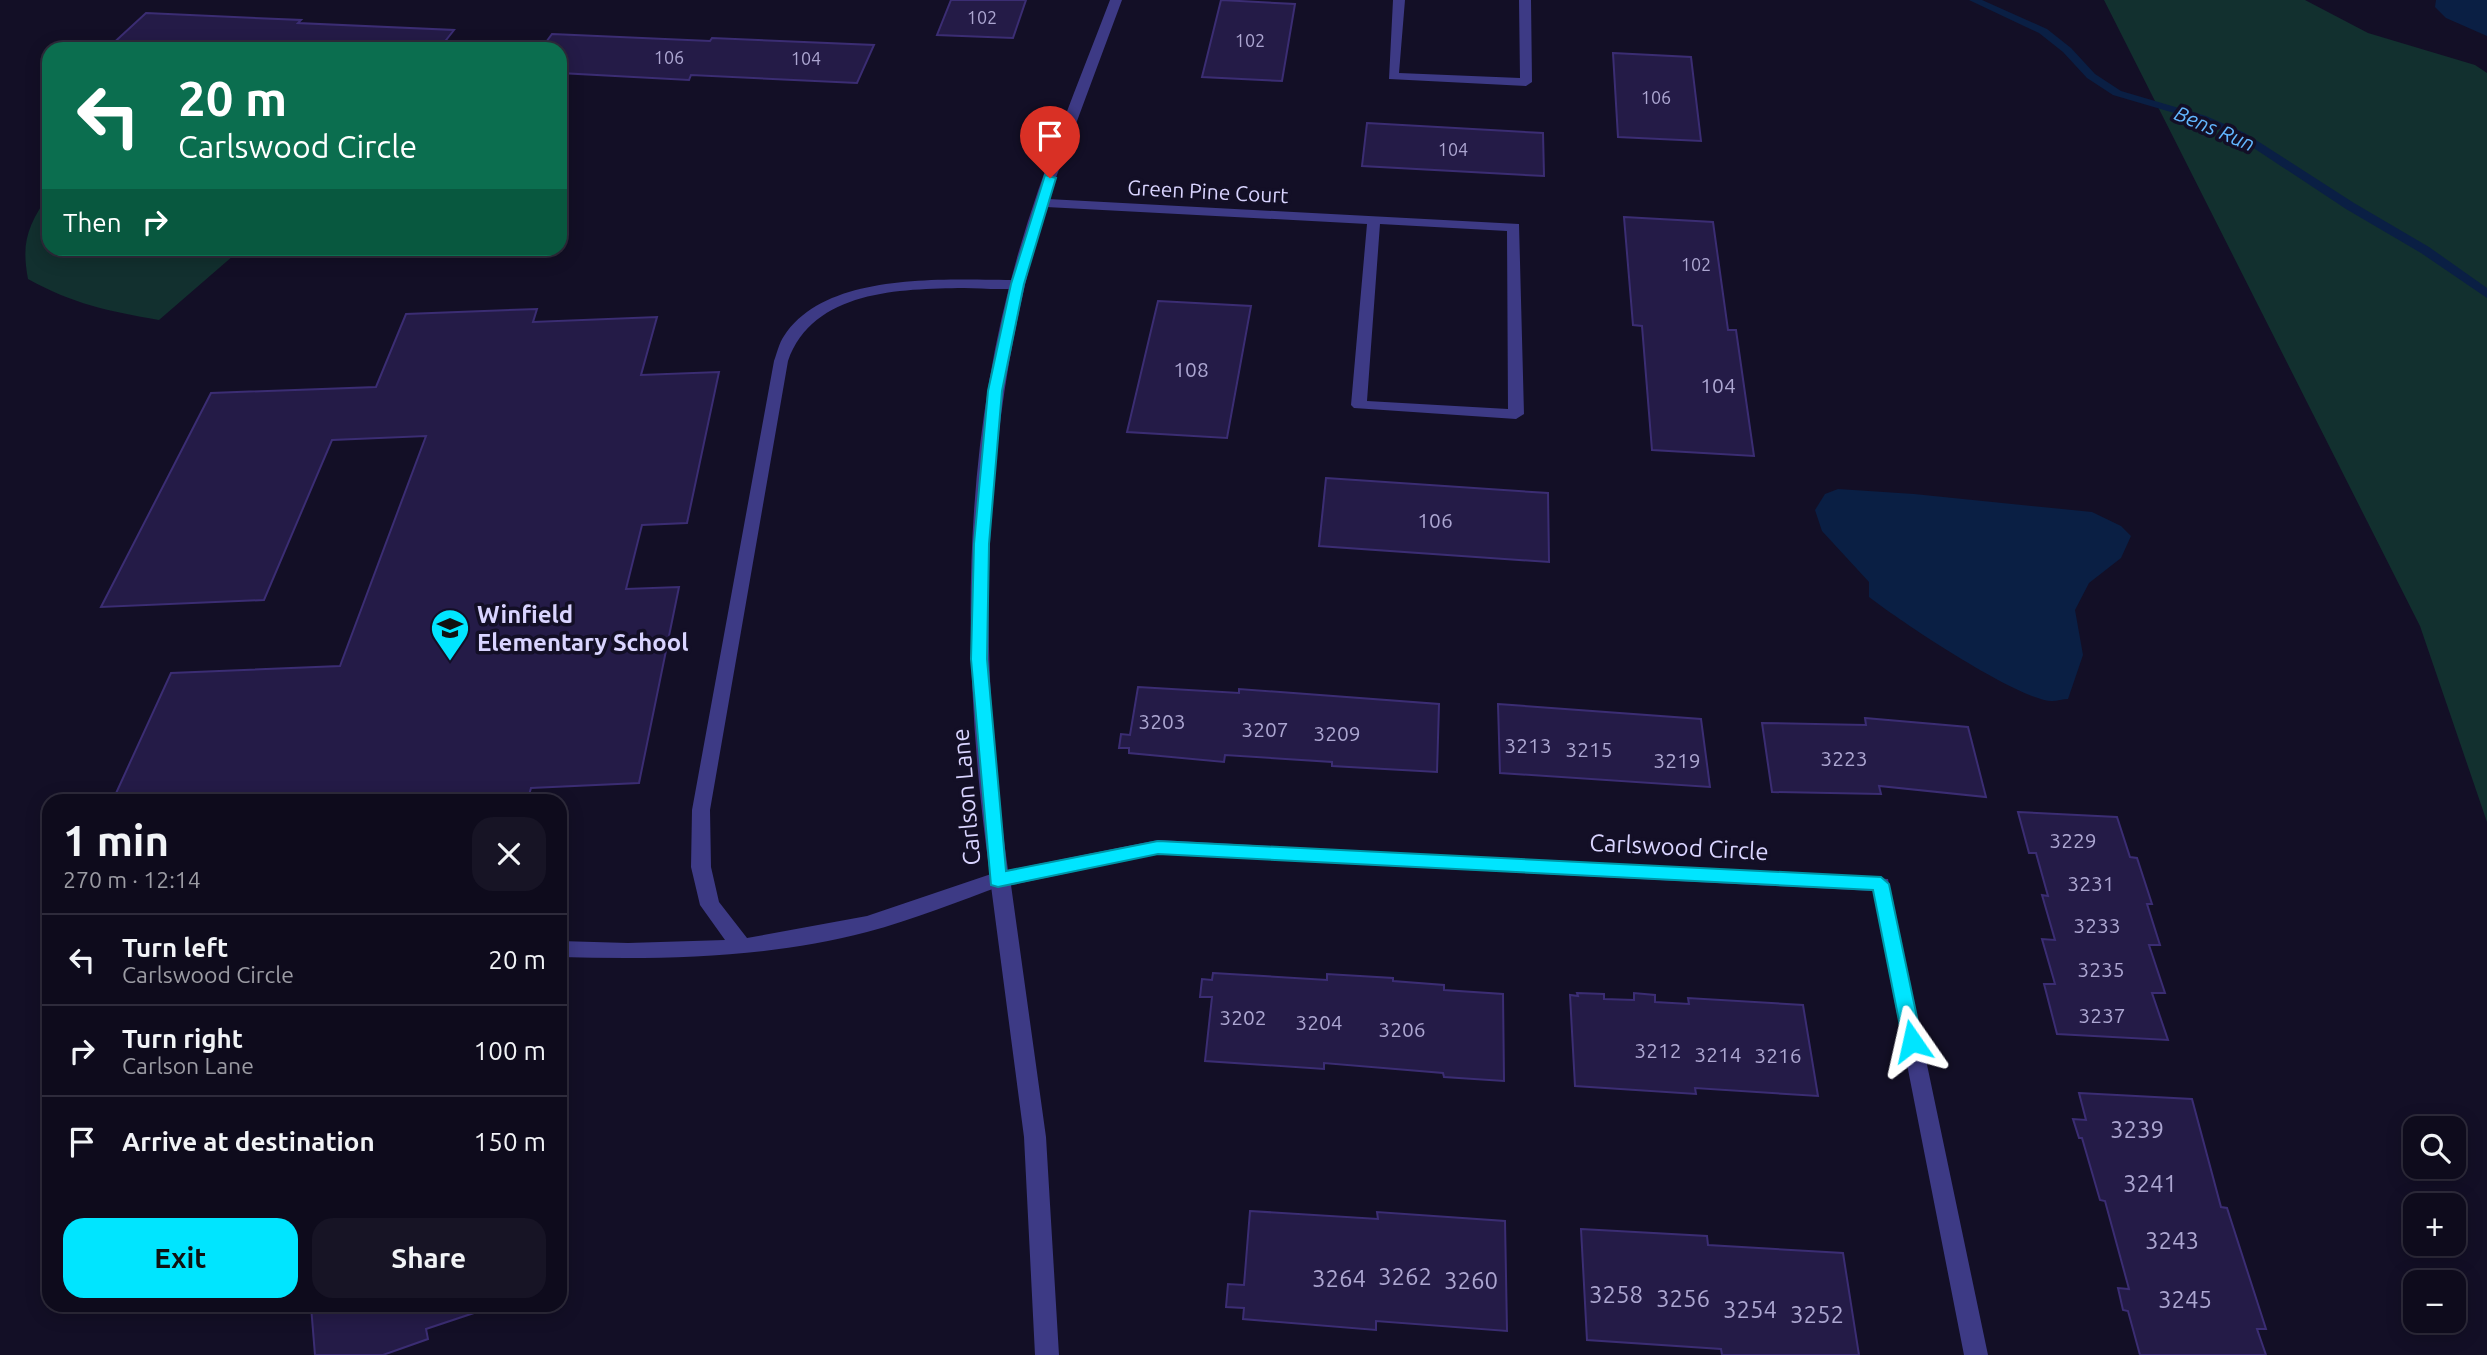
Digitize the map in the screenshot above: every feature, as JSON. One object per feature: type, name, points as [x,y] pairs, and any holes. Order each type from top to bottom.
[{"type":"street","name":"Carlson Lane","points":[[1047,1355],[1045,1258],[1028,1067],[998,880],[979,659],[981,544],[995,391],[1018,284],[1040,203],[1116,0]]},
{"type":"street","points":[[1399,0],[1393,76],[1526,82],[1525,0]]},
{"type":"street","name":"Green Pine Court","points":[[1040,203],[1374,220],[1514,228],[1516,414],[1359,405],[1374,220]]},
{"type":"street","points":[[742,947],[710,905],[701,867],[701,810],[782,361],[791,336],[813,314],[846,297],[881,289],[1018,284]]},
{"type":"street","name":"Carlswood Circle","points":[[998,880],[1158,848],[1881,884],[1976,1355]]},
{"type":"street","points":[[567,949],[628,951],[742,947],[867,923],[998,880]]},
{"type":"green space","points":[[2104,0],[2305,0],[2368,33],[2475,65],[2487,73],[2487,822],[2420,626]]},
{"type":"green space","points":[[42,205],[42,256],[233,256],[159,320],[123,313],[60,295],[28,279],[26,244]]},
{"type":"water","points":[[2436,0],[2487,0],[2487,36],[2446,18],[2435,7]]},
{"type":"water","points":[[1838,489],[2092,512],[2121,526],[2131,536],[2121,558],[2089,583],[2075,610],[2083,655],[2068,699],[2052,701],[2013,688],[1932,640],[1869,597],[1869,582],[1822,531],[1815,510],[1825,494]]},
{"type":"building","points":[[951,0],[1026,0],[1013,38],[937,35]]},
{"type":"building","points":[[1221,0],[1295,4],[1282,81],[1202,77]]},
{"type":"building","points":[[146,13],[454,30],[445,42],[115,42]]},
{"type":"building","points":[[552,34],[874,45],[857,83],[691,75],[689,80],[567,73],[567,42],[546,42]]},
{"type":"building","points":[[1613,53],[1691,57],[1701,141],[1618,137]]},
{"type":"building","points":[[1367,123],[1543,133],[1544,176],[1362,166]]},
{"type":"building","points":[[1624,217],[1713,222],[1728,330],[1736,330],[1754,456],[1652,450],[1642,326],[1633,325]]},
{"type":"building","points":[[1158,301],[1251,306],[1227,438],[1127,432]]},
{"type":"building","points":[[537,309],[533,322],[657,317],[641,375],[719,372],[687,523],[642,525],[626,589],[679,587],[639,783],[531,788],[529,794],[116,794],[171,673],[340,666],[426,436],[332,440],[264,600],[101,607],[211,393],[376,387],[406,314]]},
{"type":"building","points":[[1326,478],[1548,493],[1549,562],[1319,546]]},
{"type":"building","points":[[1138,687],[1239,693],[1239,689],[1439,704],[1437,772],[1332,766],[1332,762],[1225,755],[1224,762],[1129,753],[1129,748],[1119,748],[1121,734],[1130,735]]},
{"type":"building","points":[[1498,704],[1701,719],[1710,787],[1500,773]]},
{"type":"building","points":[[1865,718],[1968,727],[1986,797],[1879,786],[1881,794],[1772,792],[1762,723],[1866,725]]},
{"type":"building","points":[[2018,812],[2117,817],[2130,857],[2137,858],[2152,904],[2147,904],[2160,945],[2149,945],[2165,993],[2152,993],[2168,1040],[2057,1034],[2044,984],[2055,984],[2042,939],[2055,940],[2042,895],[2048,896],[2036,853],[2029,853]]},
{"type":"building","points":[[1213,973],[1327,980],[1327,974],[1393,978],[1393,981],[1444,985],[1444,990],[1503,994],[1504,1081],[1324,1063],[1324,1069],[1205,1061],[1212,997],[1200,997],[1202,979],[1212,980]]},
{"type":"building","points":[[1577,993],[1604,994],[1604,999],[1634,1000],[1634,993],[1655,995],[1655,1002],[1689,1004],[1688,998],[1803,1005],[1818,1096],[1695,1088],[1696,1094],[1575,1086],[1570,995],[1578,996]]},
{"type":"building","points":[[2079,1093],[2192,1099],[2221,1207],[2227,1208],[2266,1329],[2257,1329],[2266,1355],[2140,1355],[2128,1311],[2123,1310],[2118,1288],[2129,1289],[2105,1201],[2100,1200],[2082,1138],[2079,1138],[2073,1119],[2086,1120]]},
{"type":"building","points":[[1250,1211],[1378,1219],[1377,1212],[1505,1221],[1507,1331],[1376,1321],[1376,1330],[1243,1319],[1244,1308],[1226,1307],[1228,1284],[1244,1285]]},
{"type":"building","points":[[1581,1229],[1707,1236],[1708,1245],[1843,1253],[1859,1355],[1722,1355],[1721,1349],[1587,1340]]},
{"type":"building","points":[[311,1312],[477,1312],[426,1329],[428,1339],[383,1355],[315,1355]]},
{"type":"waterway","name":"Bens Run","points":[[1974,0],[2043,31],[2067,50],[2091,76],[2117,93],[2202,118],[2241,135],[2350,206],[2425,250],[2487,294]]},
{"type":"place","name":"Winfield Elementary School","points":[[450,662]]},
{"type":"route","points":[[1050,178],[1040,203],[1018,284],[995,391],[981,544],[979,659],[998,880],[1158,848],[1881,884],[1912,1041]]}]
